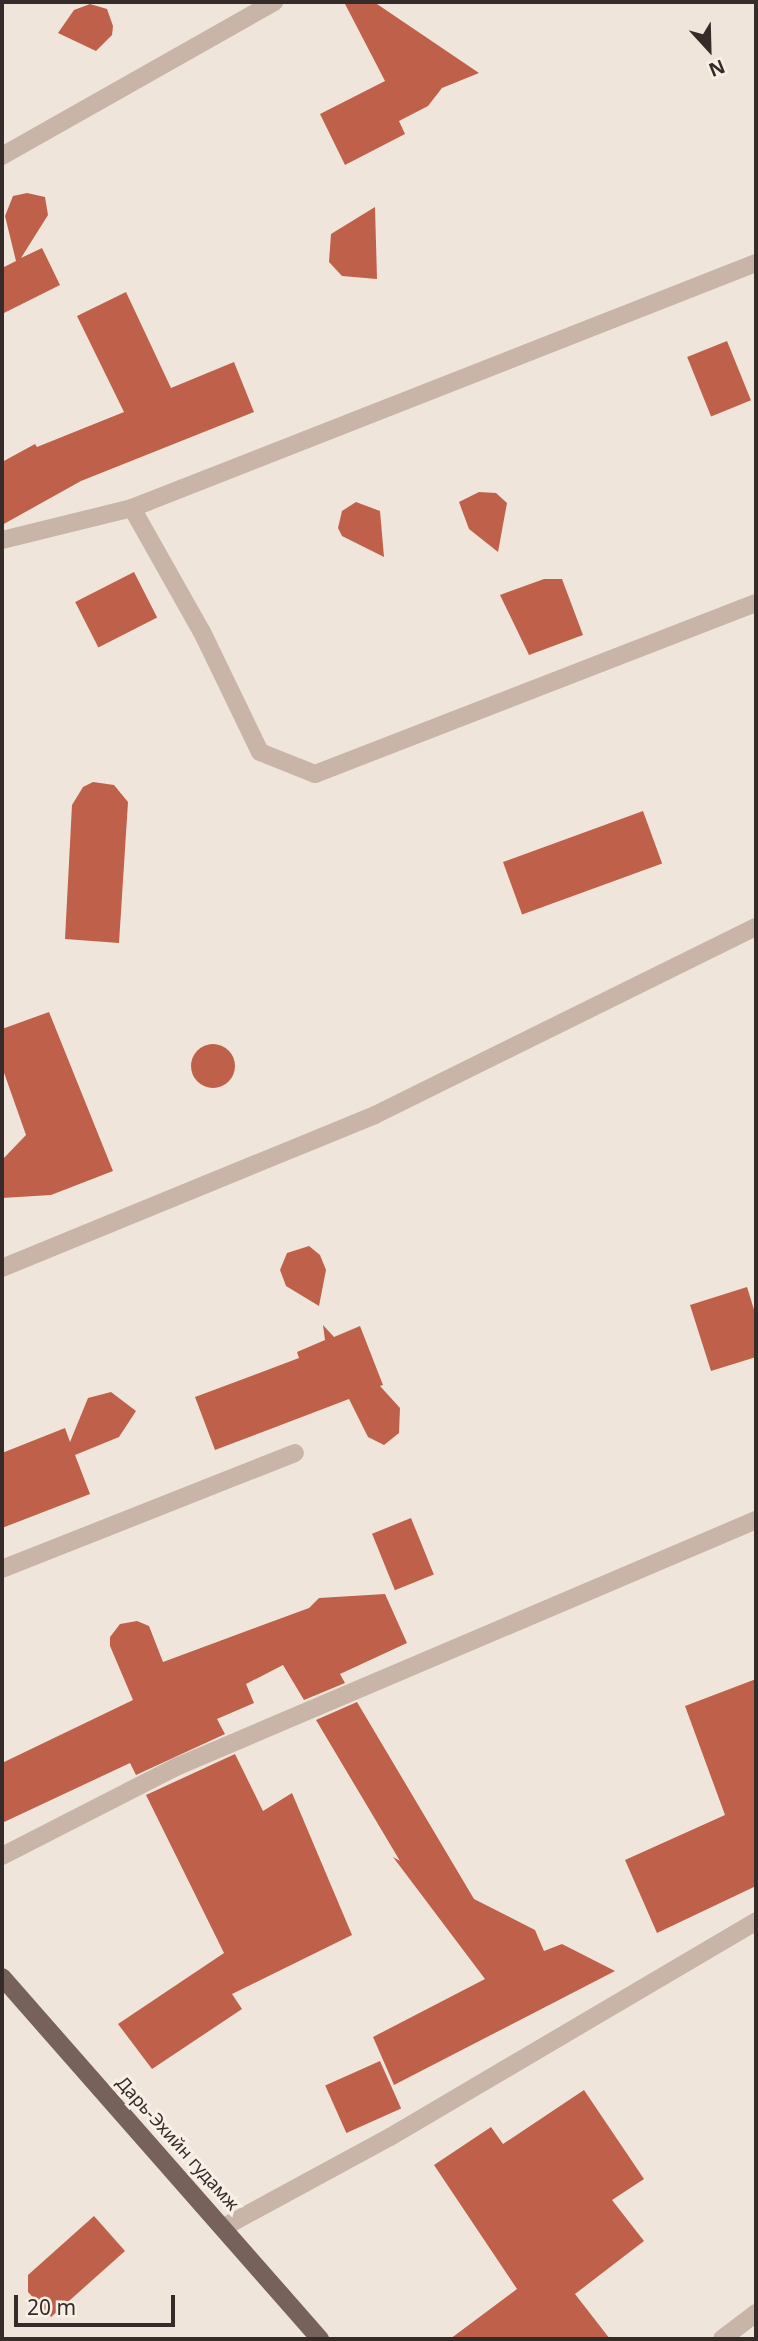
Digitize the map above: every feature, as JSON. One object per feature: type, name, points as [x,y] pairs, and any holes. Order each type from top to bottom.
[{"type":"main road","name":"Дарь-Эхийн гудамж","points":[[2,1977],[320,2339]]},
{"type":"street","points":[[2,156],[274,2]]},
{"type":"street","points":[[2,540],[132,508],[756,263]]},
{"type":"street","points":[[132,508],[202,632],[260,752],[315,774],[756,603]]},
{"type":"street","points":[[2,1268],[375,1115],[756,927]]},
{"type":"street","points":[[2,1569],[295,1453]]},
{"type":"street","points":[[2,1856],[176,1767],[756,1520]]},
{"type":"street","points":[[224,2227],[390,2137],[756,1921]]},
{"type":"street","points":[[722,2339],[756,2313]]},
{"type":"building","points":[[344,2],[374,2],[479,73],[442,88],[428,106],[399,121],[405,134],[345,165],[320,114],[385,81]]},
{"type":"building","points":[[90,4],[107,9],[113,26],[112,35],[96,51],[58,33],[74,10]]},
{"type":"building","points":[[27,193],[45,197],[48,215],[21,258],[42,248],[60,285],[2,314],[2,268],[16,261],[5,216],[13,196]]},
{"type":"building","points":[[375,207],[377,279],[342,276],[329,262],[331,234]]},
{"type":"building","points":[[126,292],[171,388],[234,362],[254,412],[81,481],[2,525],[2,462],[35,444],[37,447],[124,412],[77,316]]},
{"type":"building","points":[[727,341],[751,400],[711,416],[687,357]]},
{"type":"building","points":[[479,492],[496,493],[507,503],[498,552],[469,529],[459,502]]},
{"type":"building","points":[[356,502],[380,511],[384,557],[342,536],[338,528],[342,511]]},
{"type":"building","points":[[134,572],[157,617],[98,647],[75,602]]},
{"type":"building","points":[[544,579],[562,579],[583,635],[529,655],[500,595]]},
{"type":"building","points":[[93,782],[114,785],[128,802],[119,943],[65,939],[72,805],[83,787]]},
{"type":"building","points":[[643,811],[662,864],[522,915],[503,862]]},
{"type":"building","points":[[49,1012],[113,1171],[51,1195],[2,1198],[2,1160],[26,1135],[2,1067],[2,1029]]},
{"type":"building","points":[[213,1044],[222,1045],[229,1050],[234,1057],[234,1075],[229,1082],[222,1087],[213,1088],[204,1087],[197,1082],[192,1075],[191,1066],[192,1057],[197,1050],[204,1045]]},
{"type":"building","points":[[309,1246],[320,1255],[326,1270],[319,1306],[286,1286],[280,1270],[287,1253]]},
{"type":"building","points":[[747,1287],[756,1316],[756,1357],[711,1371],[690,1305]]},
{"type":"building","points":[[323,1325],[334,1337],[360,1326],[383,1385],[380,1386],[400,1408],[399,1433],[384,1445],[368,1437],[349,1399],[215,1450],[195,1397],[299,1358],[297,1352],[325,1340]]},
{"type":"building","points":[[111,1392],[136,1411],[119,1437],[75,1455],[90,1494],[2,1528],[2,1453],[65,1428],[70,1442],[88,1398]]},
{"type":"building","points":[[411,1518],[434,1575],[395,1590],[372,1534]]},
{"type":"building","points":[[385,1594],[407,1643],[340,1674],[345,1683],[304,1700],[283,1665],[246,1684],[254,1703],[217,1719],[225,1734],[136,1775],[130,1763],[2,1823],[2,1763],[133,1700],[110,1646],[110,1637],[120,1624],[137,1621],[149,1626],[163,1662],[309,1608],[319,1598]]},
{"type":"building","points":[[756,1679],[756,1886],[657,1933],[625,1860],[725,1815],[685,1706]]},
{"type":"building","points":[[357,1702],[474,1899],[535,1930],[544,1951],[562,1944],[615,1971],[394,2085],[373,2037],[485,1979],[393,1857],[400,1861],[316,1720]]},
{"type":"building","points":[[235,1754],[263,1811],[292,1793],[352,1935],[232,1994],[242,2009],[152,2069],[118,2024],[224,1953],[146,1795]]},
{"type":"building","points":[[380,2061],[401,2109],[346,2133],[325,2085]]},
{"type":"building","points":[[584,2090],[644,2179],[612,2200],[644,2241],[575,2294],[610,2339],[450,2339],[517,2289],[434,2165],[491,2127],[503,2144]]},
{"type":"building","points":[[94,2216],[125,2251],[51,2317],[28,2292],[28,2275]]}]
